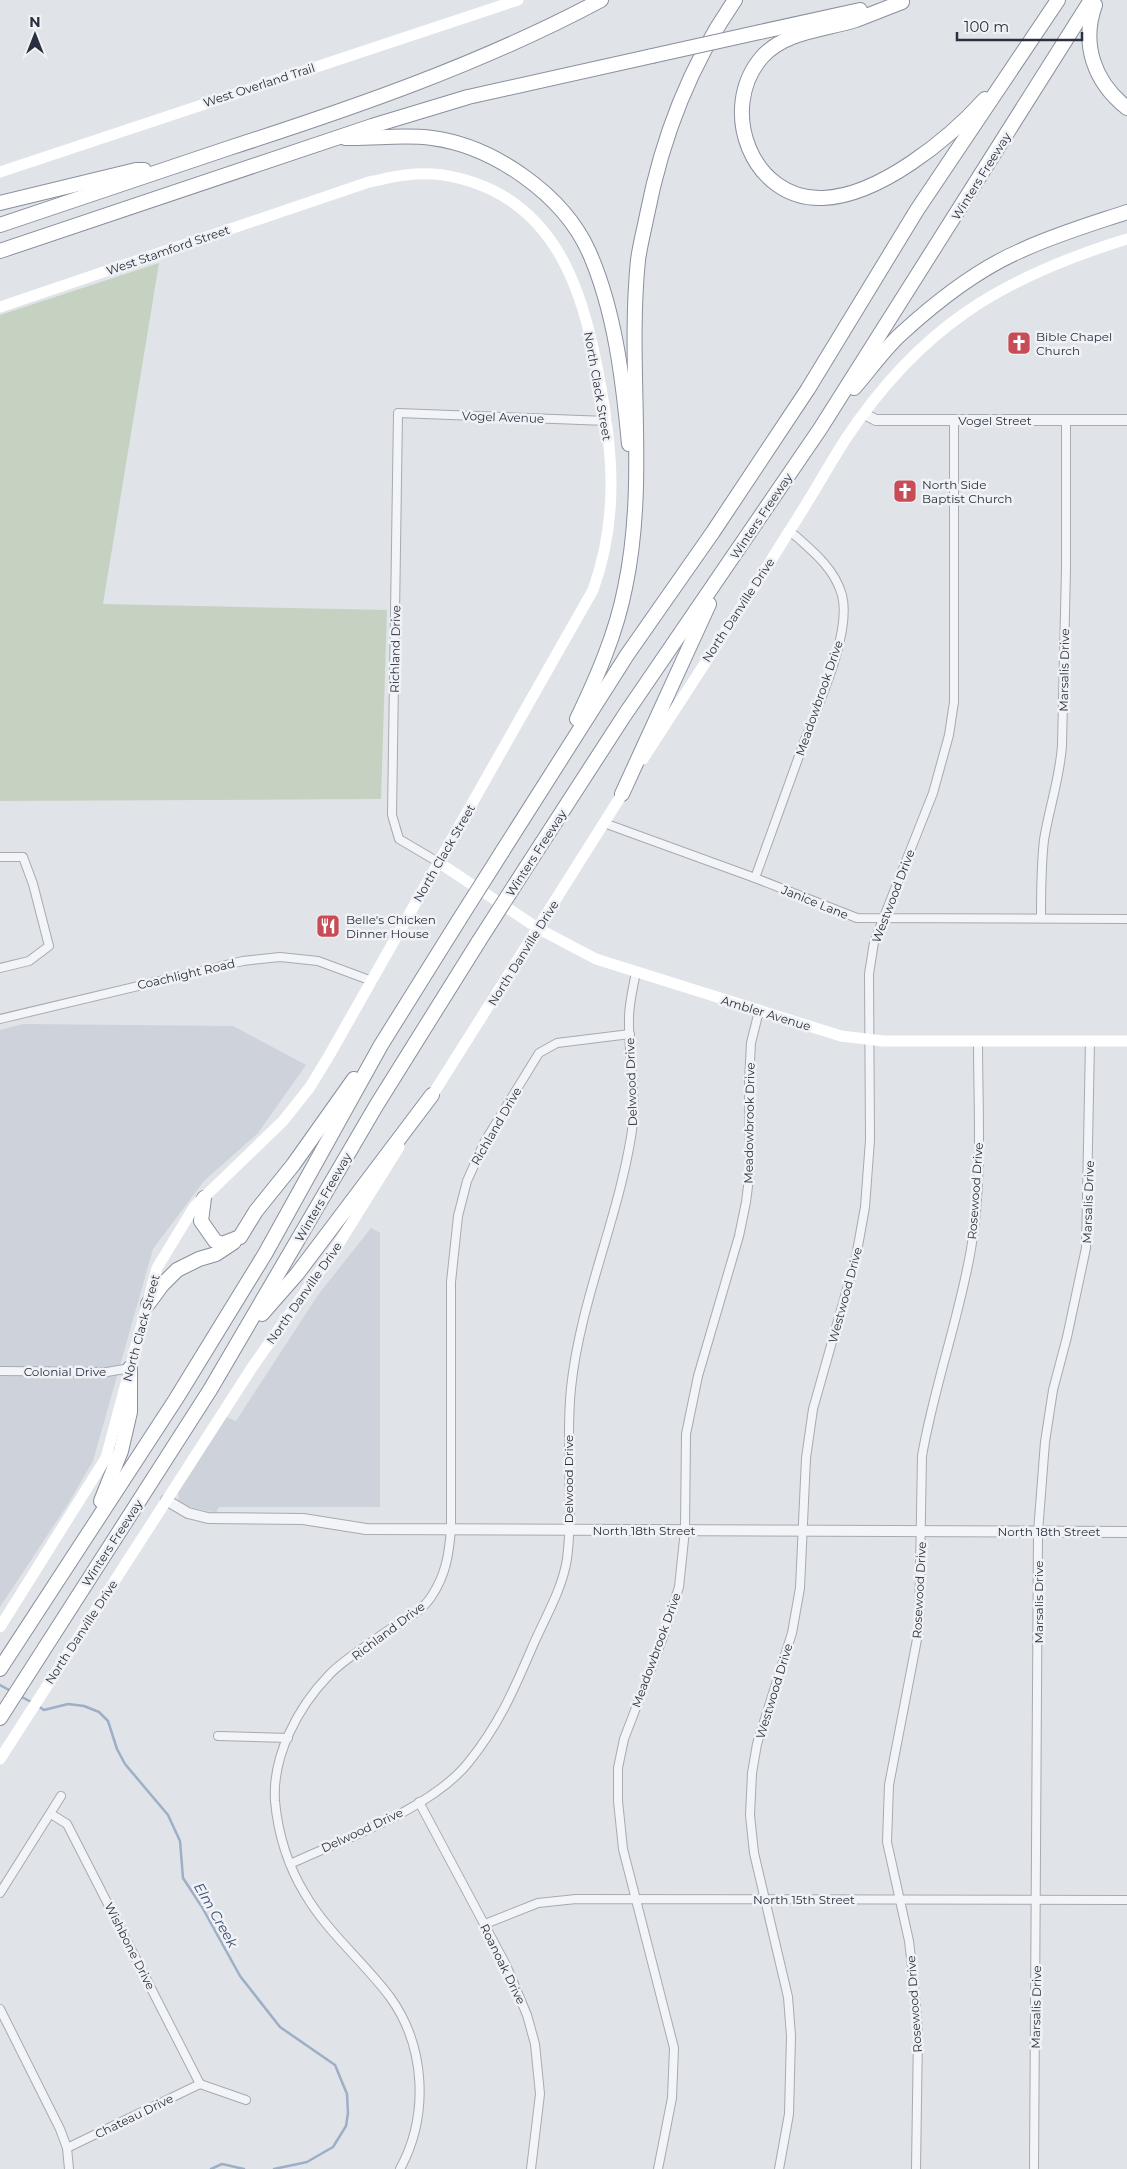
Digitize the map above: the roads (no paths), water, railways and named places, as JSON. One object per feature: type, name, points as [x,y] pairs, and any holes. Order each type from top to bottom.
[{"type":"highway","points":[[0,225],[341,112],[454,68],[534,33],[601,0]]},
{"type":"highway","points":[[540,790],[598,674],[626,588],[633,529],[637,451],[636,321],[638,260],[654,183],[672,121],[692,74],[720,21],[734,0]]},
{"type":"highway","name":"Winters Freeway","points":[[3,1664],[176,1399],[265,1254],[381,1045],[540,790],[627,655],[714,532],[803,397],[917,210],[1025,53],[1058,0]]},
{"type":"highway","name":"Winters Freeway","points":[[1,1716],[241,1337],[376,1106],[479,941],[624,716],[820,429],[1091,0]]},
{"type":"highway","points":[[1096,0],[1090,20],[1091,56],[1100,79],[1109,91],[1127,108]]},
{"type":"highway","points":[[906,1],[855,20],[794,36],[780,42],[762,57],[747,81],[742,101],[741,125],[747,145],[759,167],[776,182],[798,196],[823,198],[851,194],[892,175],[935,144],[974,110],[1025,53]]},
{"type":"highway","points":[[0,251],[334,138],[468,97],[906,1]]},
{"type":"highway","points":[[334,138],[414,136],[450,141],[506,164],[547,196],[569,220],[588,250],[601,281],[610,318],[622,379],[628,434],[633,529]]},
{"type":"highway","points":[[0,203],[136,170],[162,170]]},
{"type":"highway","points":[[820,429],[900,335],[967,281],[1019,251],[1065,232],[1127,212]]},
{"type":"highway","points":[[622,794],[708,607],[737,550]]},
{"type":"highway","points":[[148,1304],[162,1285],[177,1270],[199,1259],[216,1254],[240,1237],[256,1211],[381,1045]]},
{"type":"highway","points":[[241,1337],[297,1274],[432,1095]]},
{"type":"highway","points":[[204,1198],[201,1222],[215,1241],[222,1244],[240,1237]]},
{"type":"highway","points":[[80,1544],[106,1490],[121,1451],[130,1412],[130,1368]]},
{"type":"main road","name":"West Overland Trail","points":[[0,172],[518,0]]},
{"type":"main road","name":"North Clack Street","points":[[0,1627],[106,1458],[157,1268],[194,1207],[284,1121],[304,1094],[372,981],[593,590],[604,560],[610,520],[610,451],[607,421],[594,348],[584,312],[570,272],[558,249],[543,229],[521,207],[480,184],[446,175],[406,175],[369,182],[336,194]]},
{"type":"main road","name":"West Stamford Street","points":[[0,307],[336,194]]},
{"type":"main road","name":"North Danville Drive","points":[[0,1759],[253,1366],[336,1248],[864,414],[901,368],[927,341],[960,315],[1004,287],[1044,268],[1127,238]]},
{"type":"main road","name":"Ambler Avenue","points":[[438,862],[539,929],[596,959],[841,1036],[869,1040],[1127,1041]]},
{"type":"street","name":"Vogel Avenue","points":[[398,413],[607,421]]},
{"type":"street","name":"Richland Drive","points":[[398,413],[392,815],[399,840],[438,862]]},
{"type":"street","name":"Vogel Street","points":[[864,414],[876,420],[1127,420]]},
{"type":"street","name":"Marsalis Drive","points":[[1041,918],[1044,842],[1051,803],[1061,771],[1066,569],[1066,419]]},
{"type":"street","name":"Westwood Drive","points":[[779,2169],[789,2114],[791,2036],[788,1996],[754,1853],[750,1815],[752,1773],[757,1744],[792,1633],[800,1588],[806,1458],[813,1409],[856,1257],[865,1207],[870,1140],[869,974],[874,942],[933,792],[949,736],[952,711],[954,420]]},
{"type":"street","name":"Meadowbrook Drive","points":[[755,878],[828,678],[843,622],[844,609],[836,581],[822,559],[790,531]]},
{"type":"street","name":"Janice Lane","points":[[604,823],[755,878],[844,915],[882,920],[1127,919]]},
{"type":"street","points":[[0,857],[23,857],[33,884],[50,946],[29,961],[0,968]]},
{"type":"street","name":"Coachlight Road","points":[[0,1019],[243,961],[280,957],[318,961],[372,981]]},
{"type":"street","name":"Delwood Drive","points":[[290,1864],[405,1811],[438,1790],[467,1764],[494,1727],[513,1694],[563,1575],[567,1559],[571,1389],[576,1345],[626,1165],[632,1133],[630,1001],[636,972]]},
{"type":"street","name":"Meadowbrook Drive","points":[[658,2169],[672,2098],[674,2048],[637,1898],[629,1877],[620,1826],[618,1768],[624,1740],[662,1640],[679,1587],[686,1530],[686,1434],[698,1376],[739,1236],[746,1202],[750,1170],[749,1081],[751,1044],[759,1010]]},
{"type":"street","name":"Richland Drive","points":[[400,2169],[410,2151],[419,2107],[419,2069],[414,2043],[390,1997],[347,1950],[306,1895],[290,1864],[280,1831],[275,1798],[278,1773],[288,1738],[308,1699],[330,1674],[430,1599],[448,1564],[451,1529],[450,1282],[458,1216],[467,1181],[484,1141],[539,1053],[557,1043],[630,1034]]},
{"type":"street","name":"Rosewood Drive","points":[[916,2169],[918,2033],[909,1941],[887,1842],[889,1793],[919,1629],[922,1456],[926,1431],[954,1328],[971,1248],[979,1156],[978,1041]]},
{"type":"street","name":"Marsalis Drive","points":[[1034,2169],[1038,1532],[1045,1442],[1053,1390],[1067,1337],[1086,1248],[1090,1041]]},
{"type":"street","name":"Colonial Drive","points":[[0,1371],[107,1372],[130,1368]]},
{"type":"street","name":"North 18th Street","points":[[166,1500],[188,1513],[208,1518],[303,1519],[366,1529],[1127,1532]]},
{"type":"street","points":[[218,1736],[288,1738]]},
{"type":"street","points":[[0,1893],[52,1814],[61,1796]]},
{"type":"street","name":"Roanoak Drive","points":[[419,1802],[485,1924],[519,1993],[535,2044],[540,2094],[531,2169]]},
{"type":"street","name":"Wishbone Drive","points":[[52,1814],[67,1824],[200,2084]]},
{"type":"street","name":"North 15th Street","points":[[485,1924],[538,1903],[576,1898],[1127,1900]]},
{"type":"street","points":[[0,2009],[60,2129],[67,2148],[69,2169]]},
{"type":"street","points":[[200,2084],[246,2100]]},
{"type":"street","name":"Chateau Drive","points":[[67,2148],[200,2084]]},
{"type":"waterway","name":"Elm Creek","points":[[0,1685],[11,1691]]},
{"type":"waterway","name":"Elm Creek","points":[[20,1696],[33,1703]]},
{"type":"waterway","name":"Elm Creek","points":[[38,1706],[44,1710],[68,1704],[84,1706],[99,1712],[108,1721],[117,1749],[125,1764],[168,1815],[180,1841],[183,1878],[202,1907],[240,1976],[280,2027],[335,2065],[347,2094],[348,2113],[346,2126],[333,2147],[307,2162],[274,2169]]},
{"type":"waterway","name":"Elm Creek","points":[[211,2169],[222,2164],[244,2169]]},
{"type":"place","name":"Bible Chapel Church","points":[[1019,343]]},
{"type":"place","name":"North Side Baptist Church","points":[[905,491]]},
{"type":"place","name":"Belle's Chicken Dinner House","points":[[328,926]]}]
